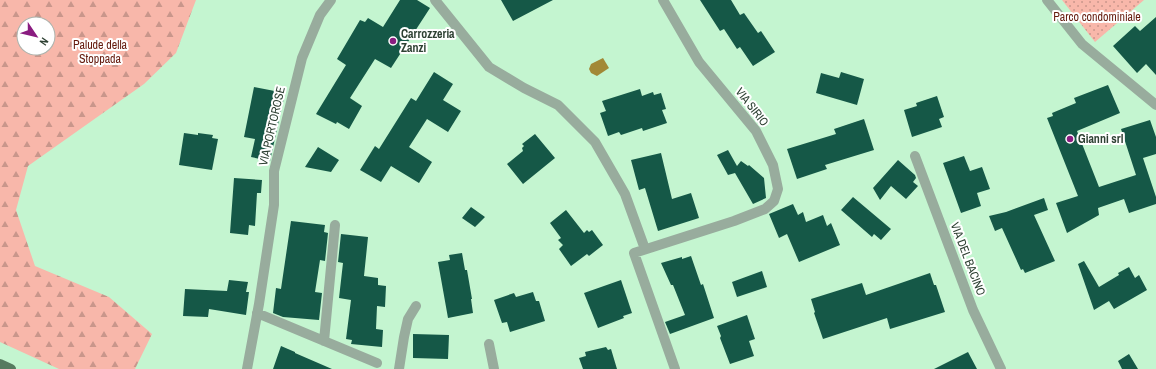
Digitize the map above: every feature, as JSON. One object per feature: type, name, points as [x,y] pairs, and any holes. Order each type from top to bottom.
[{"type":"main road","points":[[0,364],[10,369]]},
{"type":"street","name":"VIA PORTOROSE","points":[[247,369],[274,205],[274,171],[302,58],[320,15],[331,0]]},
{"type":"street","points":[[435,0],[489,68],[558,105],[595,142],[625,194],[645,249],[634,253],[675,369]]},
{"type":"street","name":"VIA SIRIO","points":[[645,249],[734,221],[765,209],[774,201],[778,189],[773,165],[756,131],[699,62],[663,0]]},
{"type":"street","points":[[1047,0],[1082,44],[1156,105]]},
{"type":"street","name":"VIA DEL BACINO","points":[[915,156],[973,310],[1001,369]]},
{"type":"street","points":[[324,341],[335,225]]},
{"type":"street","points":[[399,369],[408,319],[416,306]]},
{"type":"street","points":[[257,313],[377,363]]},
{"type":"street","points":[[489,344],[494,369]]},
{"type":"green space","name":"Palude della Stoppada","points":[[0,0],[196,0],[176,53],[144,84],[28,166],[16,210],[35,266],[109,297],[152,334],[135,369],[59,369],[0,342]]},
{"type":"green space","name":"Parco condominiale","points":[[1062,0],[1144,0],[1095,42]]},
{"type":"shaded area","points":[[603,58],[609,68],[597,76],[591,73],[589,69],[591,64]]},
{"type":"building","points":[[400,0],[417,0],[430,8],[391,68],[375,59],[350,98],[362,106],[349,129],[337,122],[336,124],[316,114],[346,65],[337,59],[360,20],[365,22],[368,18],[383,27]]},
{"type":"building","points":[[501,0],[553,0],[513,21]]},
{"type":"building","points":[[700,0],[731,0],[740,15],[744,13],[758,33],[761,31],[775,52],[753,66],[740,47],[737,49],[724,29],[720,31]]},
{"type":"building","points":[[1156,17],[1156,75],[1146,64],[1137,73],[1113,46],[1135,26],[1140,31]]},
{"type":"building","points":[[434,72],[453,84],[443,100],[461,111],[448,132],[427,119],[409,147],[432,162],[419,183],[391,166],[381,182],[360,170],[375,146],[379,149],[411,98],[416,101]]},
{"type":"building","points":[[841,72],[864,79],[857,105],[816,93],[821,73],[839,78]]},
{"type":"building","points":[[1108,85],[1120,113],[1077,131],[1099,187],[1136,175],[1121,129],[1150,120],[1156,137],[1156,154],[1143,158],[1156,197],[1156,204],[1129,213],[1124,199],[1098,208],[1099,215],[1067,233],[1056,203],[1078,196],[1047,118],[1053,116],[1052,113],[1076,103],[1074,98]]},
{"type":"building","points":[[254,87],[285,93],[270,161],[251,157],[255,139],[244,137]]},
{"type":"building","points":[[640,89],[642,96],[653,92],[654,95],[661,93],[666,109],[662,110],[667,123],[643,131],[642,128],[621,135],[619,132],[608,136],[600,113],[606,111],[602,101]]},
{"type":"building","points":[[937,96],[944,117],[939,119],[942,127],[912,137],[904,110],[917,106],[916,103]]},
{"type":"building","points":[[864,119],[874,150],[825,165],[827,169],[797,179],[787,149],[836,134],[834,129]]},
{"type":"building","points":[[184,133],[213,135],[212,138],[218,139],[212,170],[179,165]]},
{"type":"building","points":[[535,134],[555,158],[523,184],[507,164],[523,151],[522,148],[524,146],[522,144]]},
{"type":"building","points":[[318,147],[339,160],[331,172],[305,167]]},
{"type":"building","points":[[728,150],[737,166],[741,161],[748,166],[749,165],[764,178],[766,198],[753,204],[735,173],[728,175],[717,155]]},
{"type":"building","points":[[661,153],[672,199],[691,193],[699,218],[658,231],[645,188],[639,190],[631,160]]},
{"type":"building","points":[[964,156],[970,171],[982,167],[990,189],[977,193],[981,206],[961,213],[943,163]]},
{"type":"building","points":[[898,160],[915,175],[916,178],[913,182],[918,186],[906,199],[891,186],[880,200],[873,188]]},
{"type":"building","points":[[234,178],[262,180],[261,193],[257,193],[255,226],[249,225],[248,235],[230,233]]},
{"type":"building","points":[[853,197],[891,229],[881,240],[874,234],[872,237],[841,210]]},
{"type":"building","points":[[1044,198],[1048,210],[1034,215],[1055,261],[1025,273],[1023,269],[1021,270],[1002,228],[995,231],[989,216],[1006,212]]},
{"type":"building","points":[[793,204],[798,215],[803,212],[806,222],[823,215],[827,226],[831,223],[840,245],[799,262],[787,234],[779,238],[769,214]]},
{"type":"building","points":[[471,207],[485,217],[475,227],[462,218]]},
{"type":"building","points":[[566,210],[584,233],[587,230],[589,232],[592,230],[603,245],[589,256],[587,254],[571,266],[559,249],[563,245],[558,240],[561,238],[550,223]]},
{"type":"building","points":[[291,221],[325,225],[324,232],[328,233],[325,261],[320,260],[315,292],[322,293],[319,320],[283,317],[273,313],[276,288],[281,289]]},
{"type":"building","points":[[341,234],[368,237],[364,276],[378,278],[378,285],[386,286],[385,307],[377,306],[376,329],[383,330],[382,347],[351,344],[352,340],[346,339],[351,300],[339,298],[343,263],[338,262]]},
{"type":"building","points":[[462,253],[465,270],[467,270],[473,313],[448,318],[438,262],[450,260],[449,255]]},
{"type":"building","points":[[691,256],[701,285],[703,284],[714,318],[670,334],[665,322],[685,315],[673,285],[671,285],[661,263]]},
{"type":"building","points":[[1084,261],[1099,287],[1129,267],[1135,278],[1139,275],[1147,290],[1114,309],[1109,301],[1094,310],[1078,264]]},
{"type":"building","points":[[762,271],[767,287],[737,297],[732,282]]},
{"type":"building","points":[[930,273],[934,285],[936,285],[945,312],[890,329],[887,318],[823,339],[811,299],[862,283],[866,295]]},
{"type":"building","points":[[229,280],[248,282],[246,292],[249,292],[246,315],[209,309],[208,317],[183,316],[185,289],[227,291]]},
{"type":"building","points":[[621,280],[632,313],[623,316],[624,318],[598,328],[584,293]]},
{"type":"building","points":[[533,292],[536,301],[539,301],[545,321],[510,332],[507,322],[502,323],[494,300],[514,293],[516,297]]},
{"type":"building","points":[[747,315],[755,339],[749,341],[754,356],[730,364],[717,326]]},
{"type":"building","points":[[413,334],[449,335],[448,359],[413,358]]},
{"type":"building","points":[[281,346],[295,353],[332,369],[273,369]]},
{"type":"building","points":[[606,347],[608,350],[611,349],[617,369],[583,369],[579,358],[586,356],[585,352]]},
{"type":"building","points":[[968,352],[977,369],[934,369]]},
{"type":"building","points":[[1129,354],[1138,369],[1122,369],[1118,361]]},
{"type":"place","name":"Carrozzeria Zanzi","points":[[393,41]]},
{"type":"place","name":"Gianni srl","points":[[1070,139]]}]
